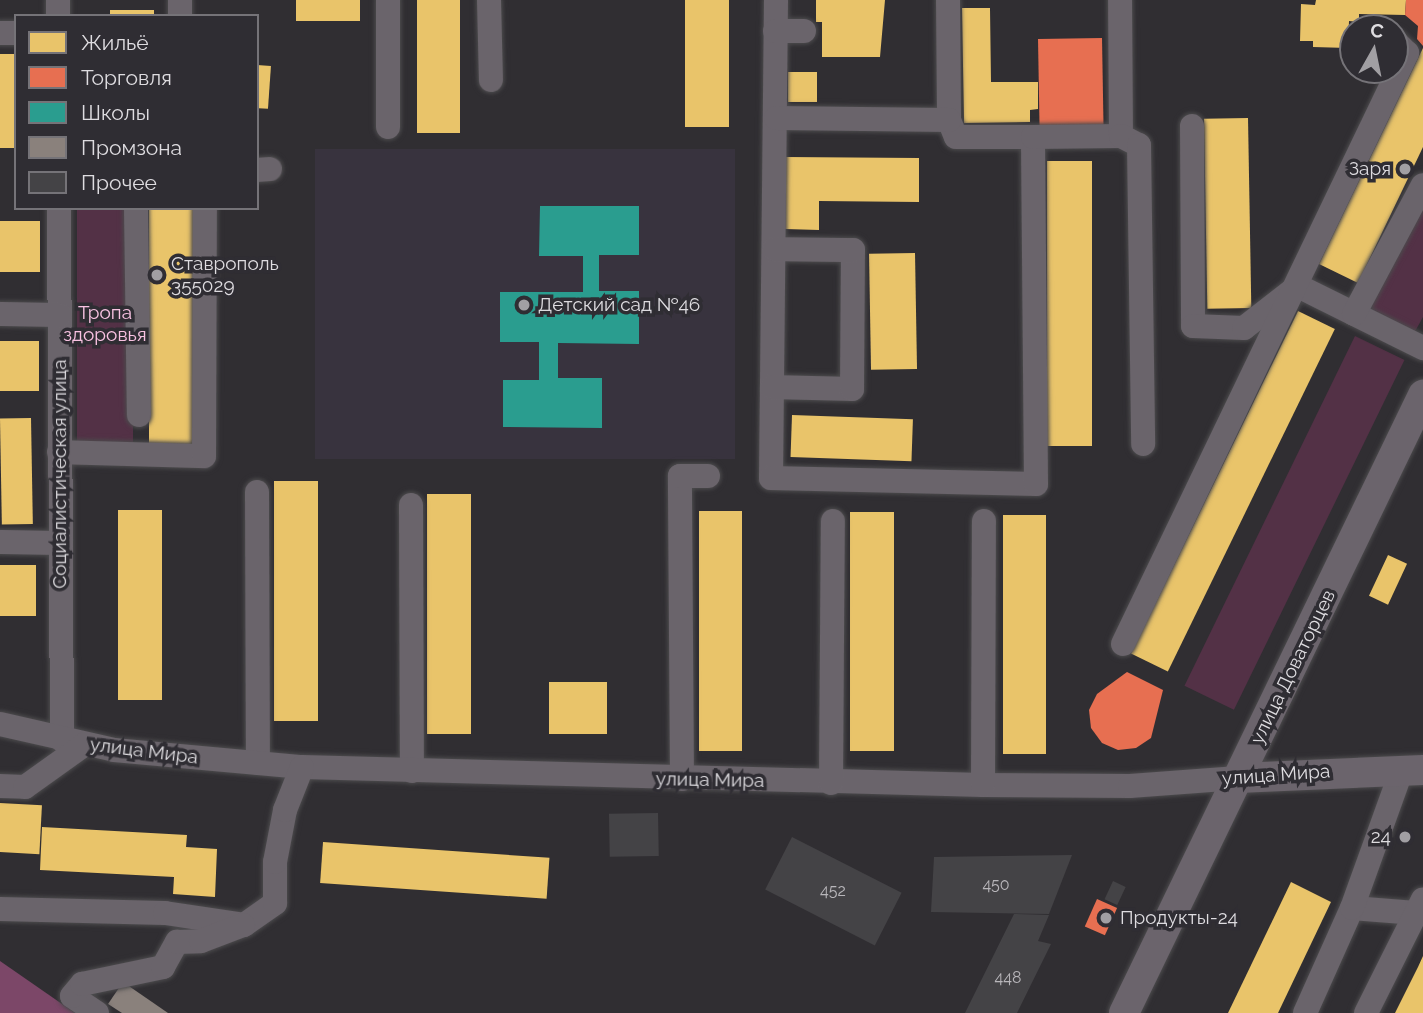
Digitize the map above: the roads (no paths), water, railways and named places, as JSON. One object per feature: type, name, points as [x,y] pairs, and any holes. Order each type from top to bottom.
[{"type":"main road","name":"улица Доваторцев","points":[[1124,1013],[1423,395]]},
{"type":"main road","name":"улица Мира","points":[[1238,778],[1413,769]]},
{"type":"street","points":[[388,0],[388,127]]},
{"type":"street","points":[[489,0],[491,80]]},
{"type":"street","points":[[776,0],[771,478],[1036,484],[1033,138]]},
{"type":"street","points":[[948,0],[949,120],[957,137],[1121,136],[1139,145],[1143,444]]},
{"type":"street","points":[[1120,0],[1121,136]]},
{"type":"street","points":[[775,31],[804,31]]},
{"type":"street","points":[[1124,644],[1298,286],[1392,84]]},
{"type":"street","points":[[776,118],[949,120]]},
{"type":"street","points":[[1192,126],[1193,326],[1244,328],[1298,286]]},
{"type":"street","points":[[1354,314],[1423,185]]},
{"type":"street","name":"Социалистическая улица","points":[[59,210],[61,543],[74,742]]},
{"type":"street","points":[[136,210],[139,415]]},
{"type":"street","points":[[59,452],[204,456],[205,210]]},
{"type":"street","points":[[772,387],[852,389],[853,250],[774,249]]},
{"type":"street","points":[[1298,286],[1423,348]]},
{"type":"street","points":[[0,314],[60,315]]},
{"type":"street","points":[[682,779],[680,476],[708,476]]},
{"type":"street","points":[[257,492],[258,763]]},
{"type":"street","points":[[411,505],[412,771]]},
{"type":"street","points":[[831,783],[833,521]]},
{"type":"street","points":[[983,785],[984,521]]},
{"type":"street","points":[[0,542],[61,543]]},
{"type":"street","name":"улица Мира","points":[[0,724],[74,742],[302,767],[983,785],[1130,786],[1238,778]]},
{"type":"street","points":[[0,786],[24,788],[74,742]]},
{"type":"street","points":[[97,1013],[72,996],[82,984],[163,967],[177,942],[201,941],[244,925],[275,903],[278,849],[285,810],[302,767]]},
{"type":"street","points":[[1305,1013],[1413,769]]},
{"type":"street","points":[[1352,908],[1419,906],[1366,1013]]},
{"type":"street","points":[[0,909],[165,913],[244,925]]},
{"type":"place","name":"Заря","points":[[1405,169]]},
{"type":"place","name":"Ставрополь 355029","points":[[157,275]]},
{"type":"place","name":"Детский сад №46","points":[[524,305]]},
{"type":"place","name":"24","points":[[1405,837]]},
{"type":"place","name":"Продукты-24","points":[[1106,918]]},
{"type":"park label","name":"Тропа здоровья","points":[[105,324]]}]
